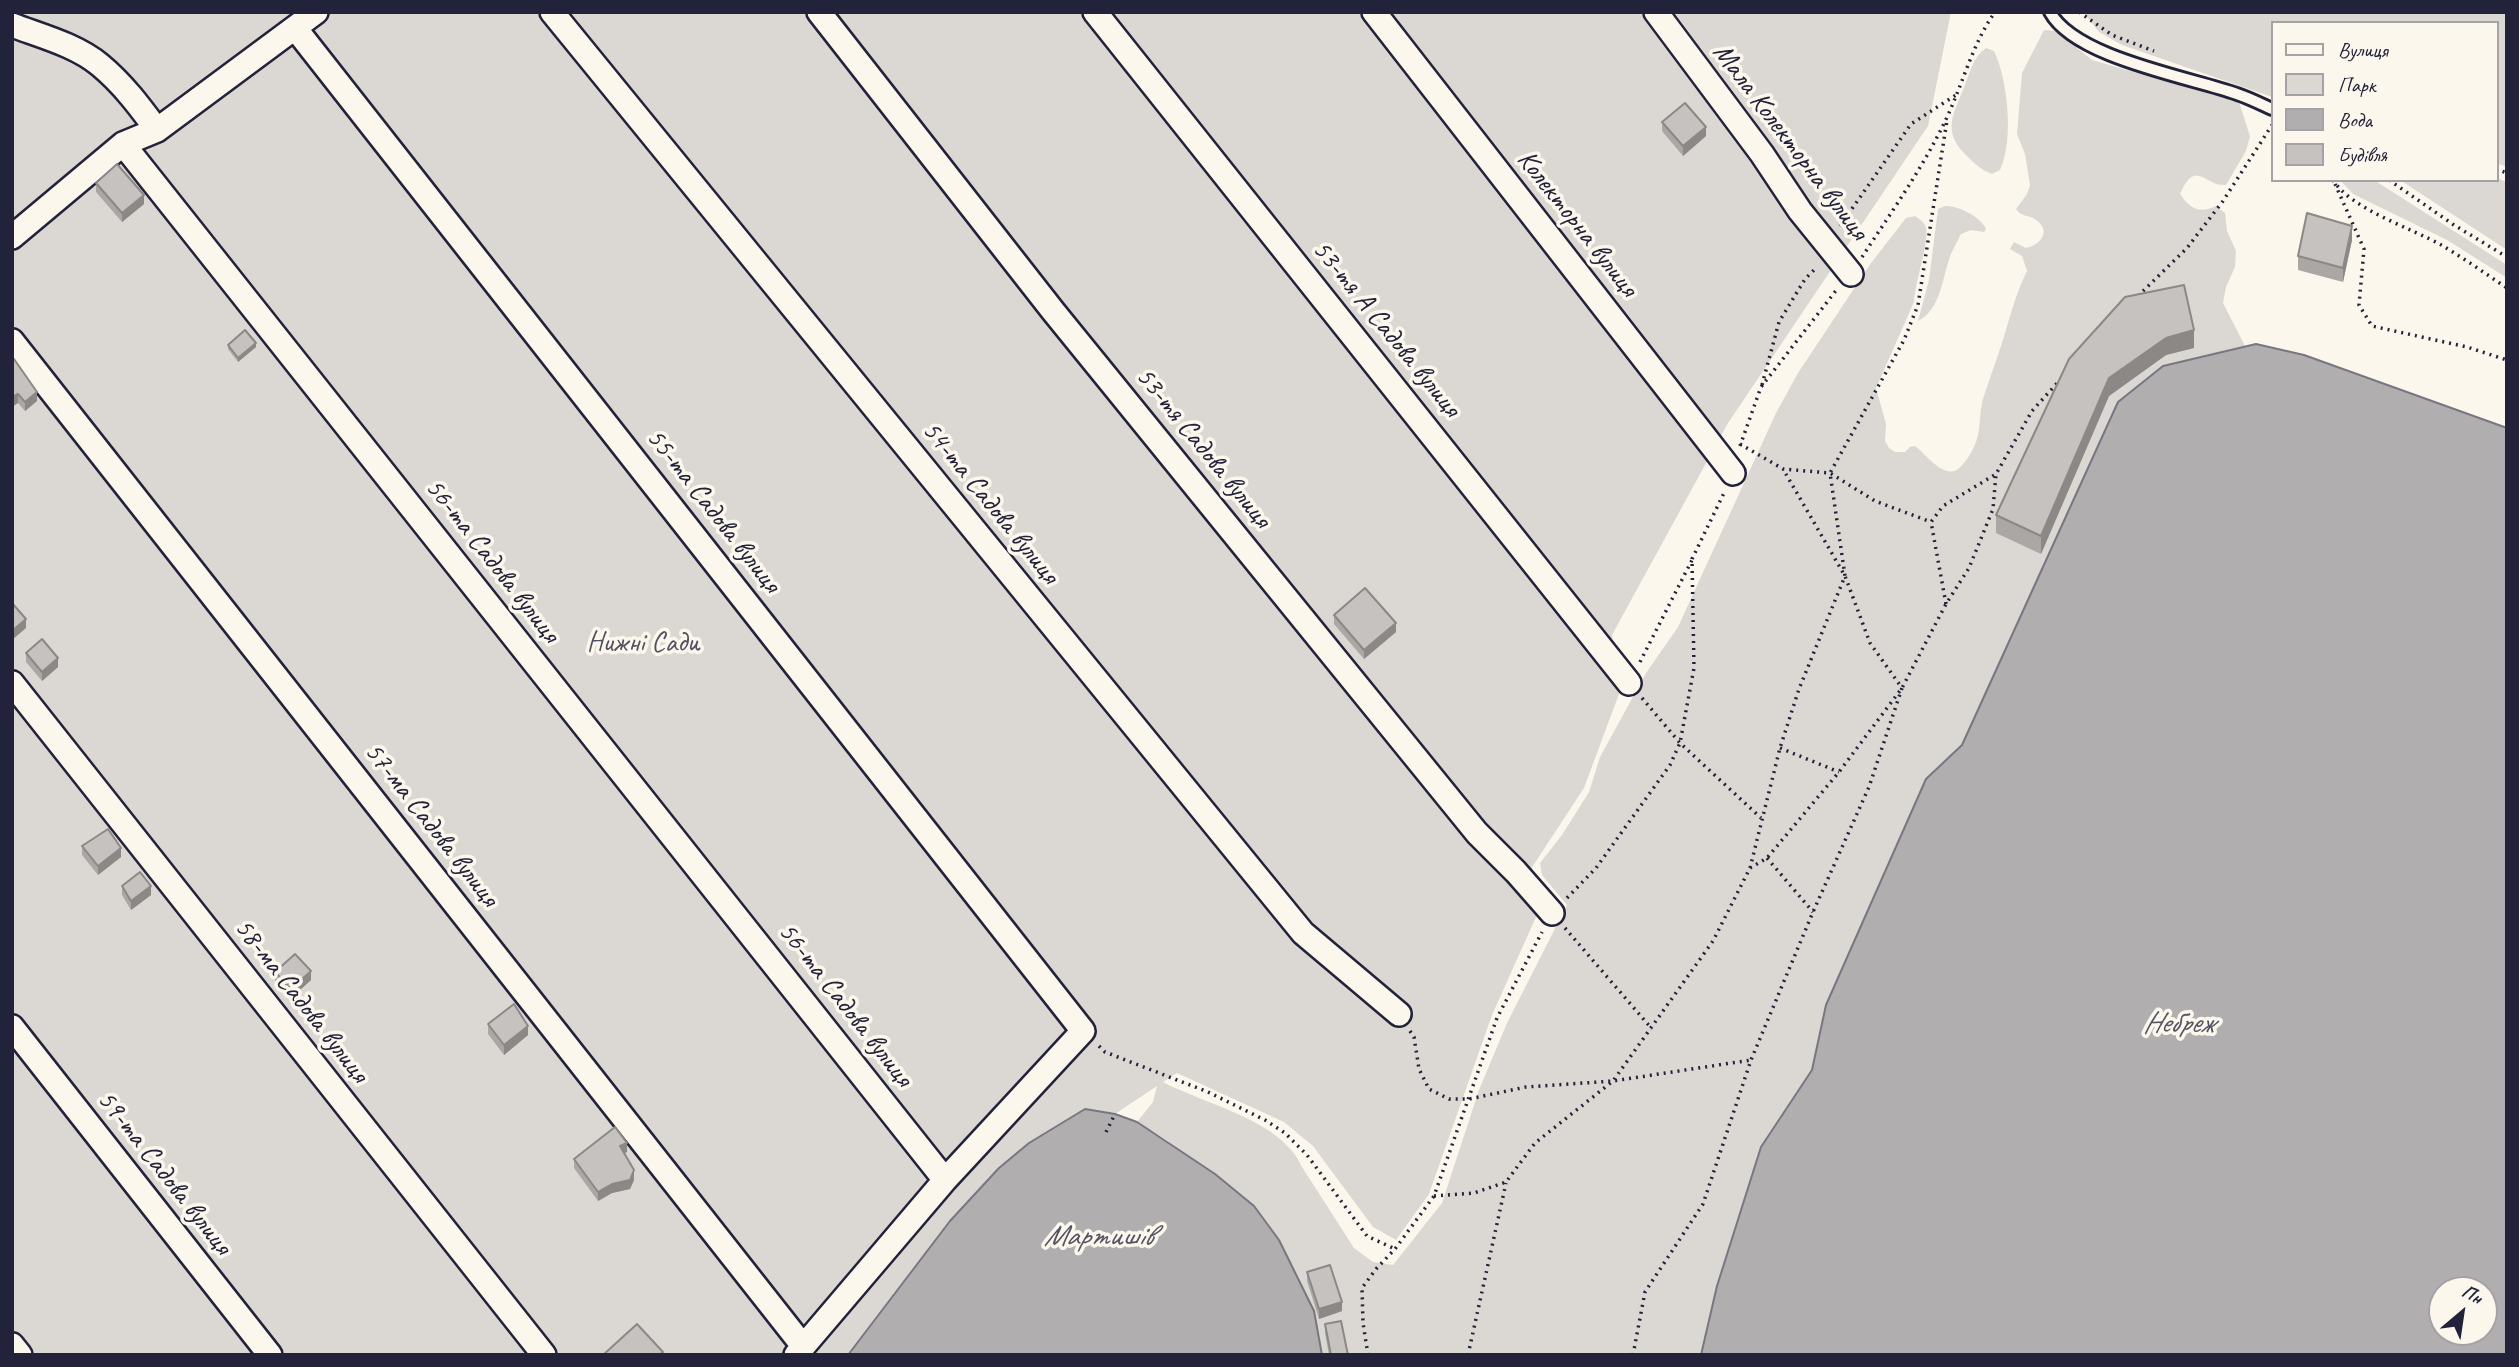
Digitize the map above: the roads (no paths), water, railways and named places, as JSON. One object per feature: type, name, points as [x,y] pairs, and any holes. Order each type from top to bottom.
[{"type":"street","points":[[12,237],[123,144],[157,130],[316,12]]},
{"type":"street","name":"54-та Садова вулиця","points":[[552,12],[1303,933],[1399,1014]]},
{"type":"street","name":"53-тя Садова вулиця","points":[[819,12],[1054,311],[1354,681],[1477,832],[1552,913]]},
{"type":"street","name":"53-тя А Садова вулиця","points":[[1095,12],[1629,683]]},
{"type":"street","name":"Колекторна вулиця","points":[[1374,12],[1733,473]]},
{"type":"street","name":"Мала Колекторна вулиця","points":[[1656,12],[1762,154],[1800,211],[1851,274]]},
{"type":"street","points":[[12,25],[58,42],[99,64],[125,88],[157,130]]},
{"type":"street","name":"55-та Садова вулиця","points":[[295,28],[1083,1031],[945,1180]]},
{"type":"street","name":"56-та Садова вулиця","points":[[123,144],[945,1180]]},
{"type":"street","name":"57-ма Садова вулиця","points":[[12,341],[799,1350]]},
{"type":"street","name":"58-ма Садова вулиця","points":[[12,683],[544,1355]]},
{"type":"street","name":"59-та Садова вулиця","points":[[12,1027],[270,1355]]},
{"type":"street","points":[[799,1350],[945,1180]]},
{"type":"street","points":[[12,1345],[20,1355]]},
{"type":"lane","points":[[2050,12],[2075,37],[2102,52],[2239,94],[2270,108]]},
{"type":"water","name":"Небреж","points":[[2256,344],[2304,355],[2507,428],[2507,1355],[1701,1355],[1717,1286],[1761,1147],[1812,1070],[1826,1005],[1926,779],[1962,745],[2118,402],[2163,366]]},
{"type":"water","name":"Мартишів","points":[[1085,1109],[1115,1114],[1137,1122],[1215,1174],[1254,1206],[1279,1240],[1314,1311],[1322,1355],[848,1355],[950,1221],[999,1168],[1029,1143]]},
{"type":"park label","name":"Нижні Сади","points":[[643,644]]}]
